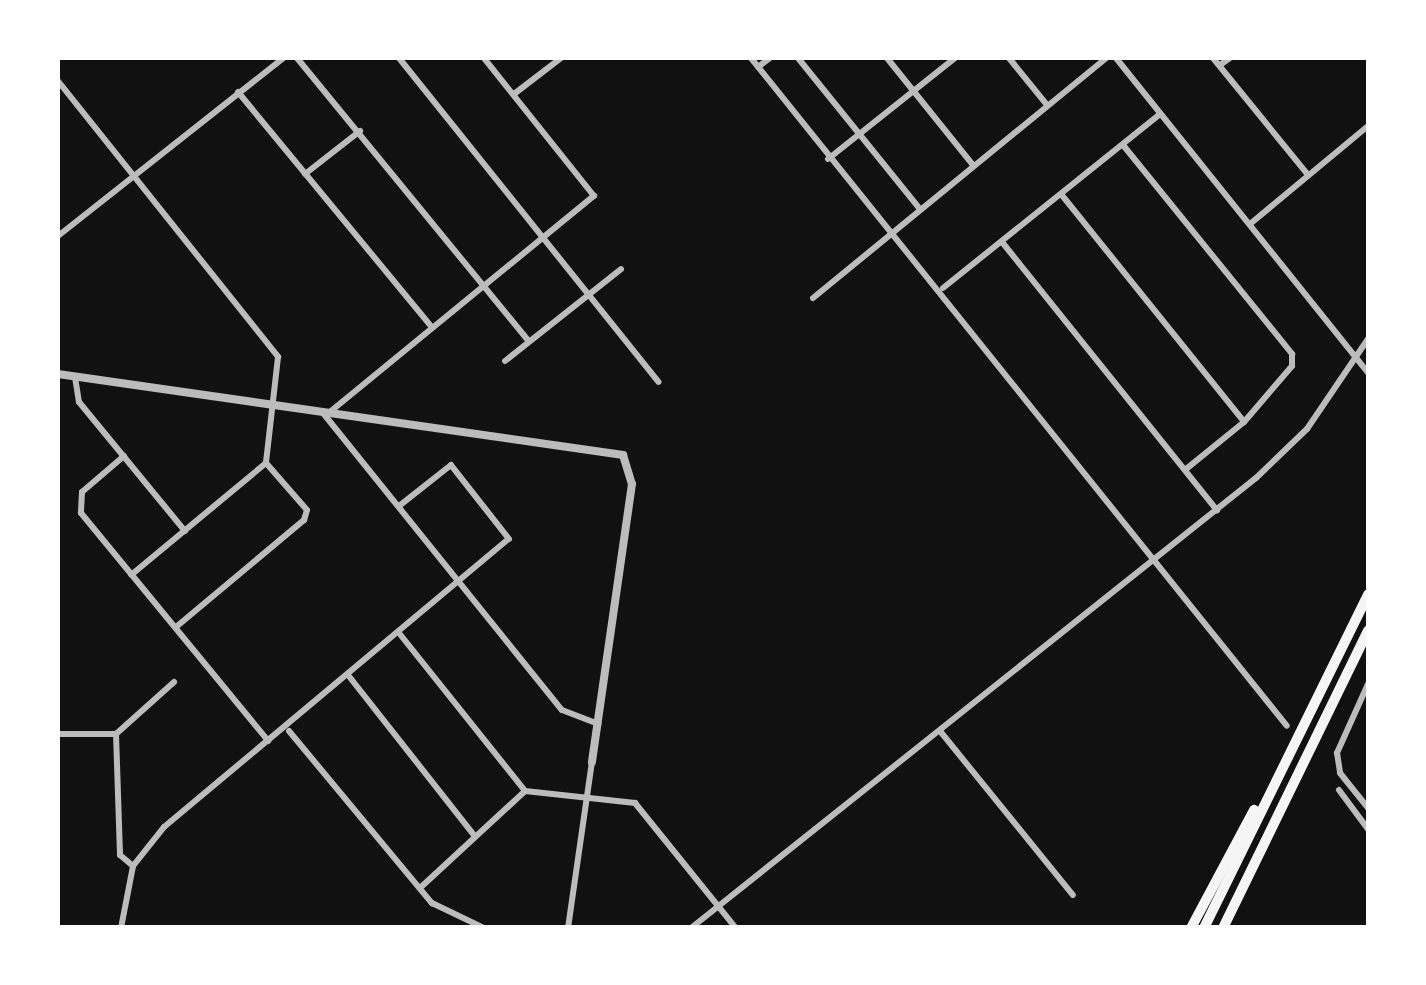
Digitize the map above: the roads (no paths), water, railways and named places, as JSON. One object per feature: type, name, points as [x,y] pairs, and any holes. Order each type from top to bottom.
[{"type":"highway","points":[[1204,928],[1368,594]]},
{"type":"highway","points":[[1224,928],[1368,632]]},
{"type":"highway","points":[[1192,928],[1327,678]]},
{"type":"street","points":[[58,236],[282,58]]},
{"type":"street","points":[[297,58],[529,342]]},
{"type":"street","points":[[399,58],[659,382]]},
{"type":"street","points":[[326,412],[594,196],[484,58]]},
{"type":"street","points":[[514,94],[561,58]]},
{"type":"street","points":[[750,58],[828,159],[943,288],[1158,556],[1287,726]]},
{"type":"street","points":[[758,67],[770,58]]},
{"type":"street","points":[[798,58],[918,208]]},
{"type":"street","points":[[886,58],[973,165]]},
{"type":"street","points":[[828,159],[956,58]]},
{"type":"street","points":[[1009,58],[1046,105]]},
{"type":"street","points":[[813,298],[918,208],[1106,58]]},
{"type":"street","points":[[1116,58],[1368,372]]},
{"type":"street","points":[[1213,58],[1308,174]]},
{"type":"street","points":[[1220,65],[1230,58]]},
{"type":"street","points":[[58,82],[278,358],[276,406],[266,464],[132,574]]},
{"type":"street","points":[[238,92],[432,328]]},
{"type":"street","points":[[943,288],[1160,114]]},
{"type":"street","points":[[1250,224],[1368,126]]},
{"type":"street","points":[[305,174],[360,131]]},
{"type":"street","points":[[1123,144],[1292,354],[1292,366],[1244,422],[1185,470]]},
{"type":"street","points":[[1061,194],[1244,422]]},
{"type":"street","points":[[1002,242],[1217,510]]},
{"type":"street","points":[[505,362],[621,269]]},
{"type":"street","points":[[690,928],[1217,510],[1307,429],[1368,339]]},
{"type":"street","points":[[58,374],[625,457],[632,484],[568,928]]},
{"type":"street","points":[[76,377],[75,396],[185,531]]},
{"type":"street","points":[[326,412],[568,716],[600,724]]},
{"type":"street","points":[[124,456],[77,505],[268,741]]},
{"type":"street","points":[[176,627],[304,520],[307,510],[266,464]]},
{"type":"street","points":[[121,928],[133,866],[164,827],[268,741],[288,731],[347,675],[509,539],[451,465],[399,506]]},
{"type":"street","points":[[398,632],[525,791],[641,807],[736,928]]},
{"type":"street","points":[[347,675],[474,835]]},
{"type":"street","points":[[58,734],[116,734],[174,682]]},
{"type":"street","points":[[1368,684],[1336,753],[1340,773],[1368,808]]},
{"type":"street","points":[[288,731],[420,888],[450,918],[484,928]]},
{"type":"street","points":[[940,731],[1073,895]]},
{"type":"street","points":[[116,734],[120,855],[133,866]]},
{"type":"street","points":[[1339,790],[1368,830]]},
{"type":"street","points":[[420,888],[525,791]]}]
